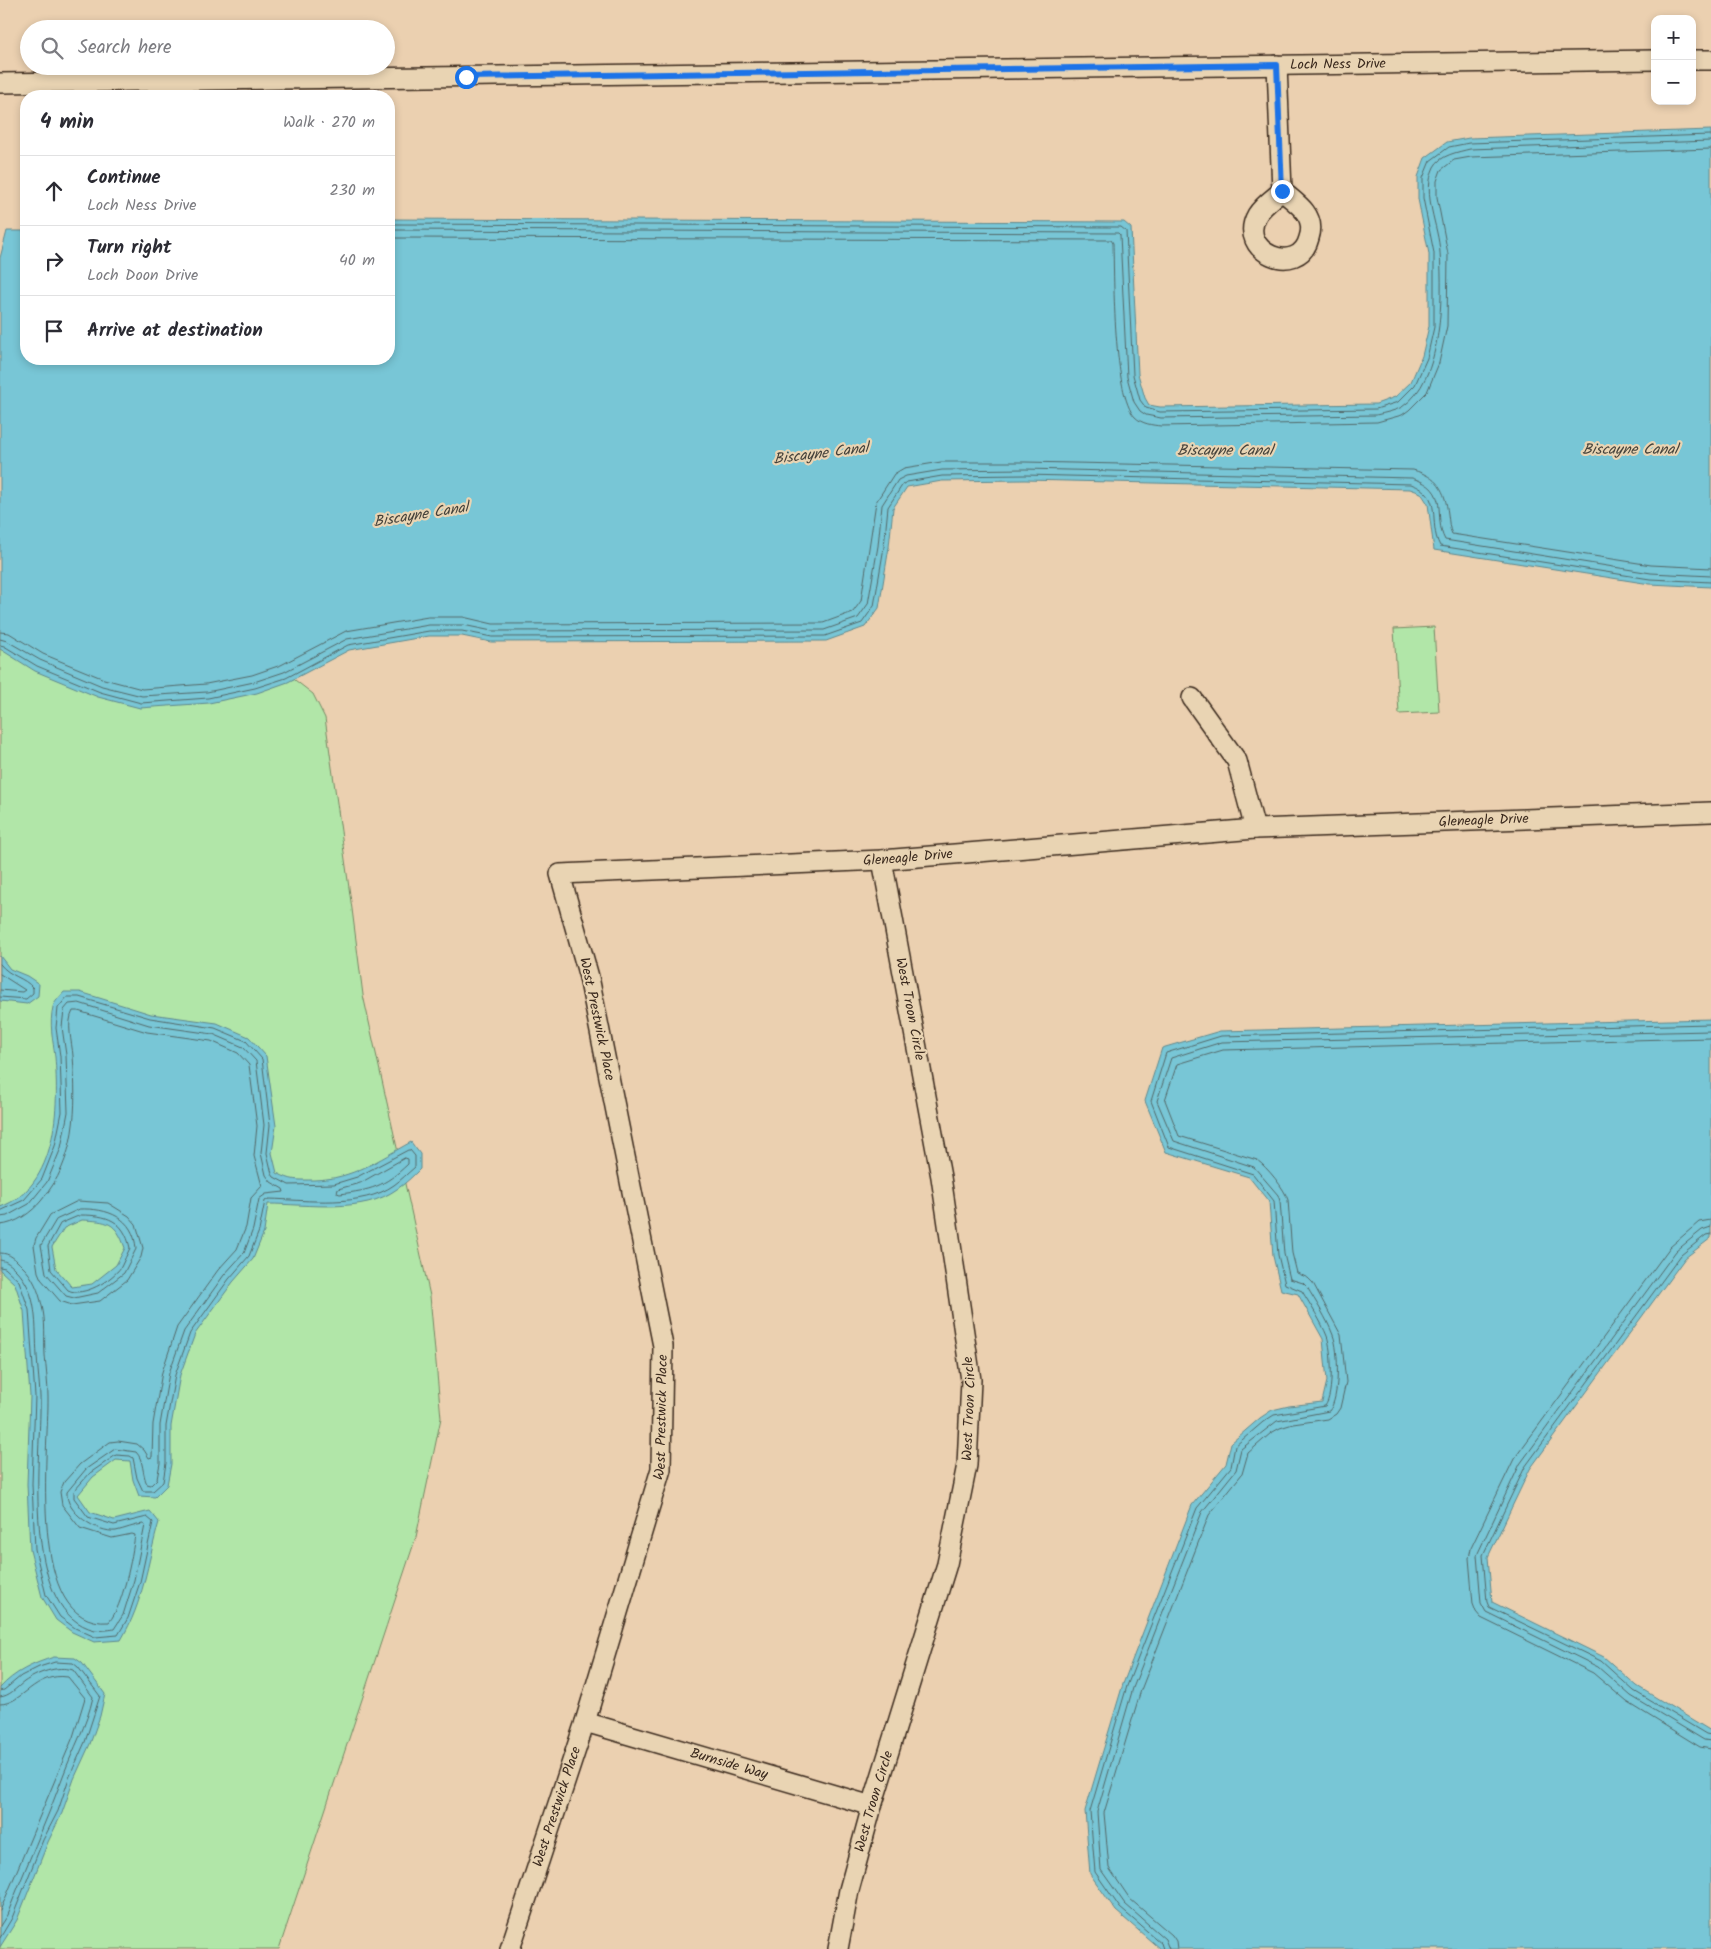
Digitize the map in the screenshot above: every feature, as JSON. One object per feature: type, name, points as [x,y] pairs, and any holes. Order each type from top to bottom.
[{"type":"street","name":"Loch Ness Drive","points":[[0,83],[1651,60]]},
{"type":"street","points":[[1696,60],[1711,60]]},
{"type":"street","points":[[1277,65],[1282,191]]},
{"type":"street","points":[[1192,698],[1238,762],[1255,829]]},
{"type":"street","name":"Gleneagle Drive","points":[[560,874],[882,860],[1255,829],[1711,812]]},
{"type":"street","name":"West Troon Circle","points":[[838,1949],[849,1890],[872,1806],[947,1564],[967,1465],[971,1380],[942,1177],[882,860]]},
{"type":"street","name":"West Prestwick Place","points":[[510,1949],[585,1722],[661,1470],[663,1346],[589,976],[560,874]]},
{"type":"street","name":"Burnside Way","points":[[585,1722],[872,1806]]},
{"type":"green space","points":[[1434,627],[1439,712],[1399,714],[1394,629]]},
{"type":"green space","points":[[0,633],[273,663],[313,694],[325,718],[363,995],[430,1296],[441,1418],[416,1537],[279,1949],[0,1949]]},
{"type":"water","name":"Biscayne Canal","points":[[1711,130],[1711,587],[1650,584],[1434,550],[1428,504],[1421,493],[1410,489],[1025,480],[942,481],[907,487],[893,508],[879,608],[865,627],[826,641],[491,642],[462,636],[429,636],[349,650],[288,682],[257,693],[209,703],[140,708],[98,697],[35,671],[0,649],[0,258],[7,231],[20,231],[20,365],[395,365],[395,219],[1124,222],[1131,228],[1138,374],[1149,405],[1160,407],[1376,404],[1395,397],[1411,382],[1422,356],[1429,326],[1429,254],[1418,199],[1418,177],[1425,158],[1447,142],[1469,138]]},
{"type":"water","points":[[0,956],[10,969],[27,976],[39,984],[38,996],[27,1004],[0,1001]]},
{"type":"water","points":[[64,992],[80,992],[151,1014],[217,1023],[249,1037],[266,1056],[276,1126],[272,1153],[277,1173],[282,1176],[291,1179],[314,1180],[341,1176],[376,1162],[411,1142],[420,1154],[420,1169],[409,1180],[383,1197],[368,1202],[335,1206],[268,1204],[264,1232],[253,1259],[233,1282],[195,1334],[180,1375],[171,1426],[171,1464],[167,1485],[155,1497],[139,1496],[133,1480],[130,1461],[116,1460],[93,1477],[78,1495],[90,1512],[114,1520],[150,1511],[159,1522],[140,1597],[121,1640],[94,1642],[72,1632],[56,1620],[42,1597],[30,1550],[27,1484],[30,1396],[24,1311],[15,1284],[0,1270],[0,1207],[19,1197],[34,1182],[44,1164],[51,1143],[55,1121],[56,1077],[51,1020],[54,1005]],"holes":[[[82,1220],[105,1222],[110,1225],[122,1239],[125,1248],[116,1265],[92,1284],[72,1287],[56,1269],[52,1247],[64,1228]]]},
{"type":"water","points":[[1711,1019],[1711,1238],[1685,1258],[1530,1469],[1488,1557],[1492,1602],[1604,1657],[1637,1686],[1711,1731],[1711,1949],[1160,1949],[1116,1911],[1090,1874],[1085,1811],[1123,1684],[1192,1505],[1226,1464],[1231,1443],[1272,1410],[1322,1402],[1327,1381],[1323,1339],[1298,1294],[1281,1290],[1273,1256],[1269,1202],[1249,1177],[1166,1152],[1145,1101],[1162,1048],[1220,1031]]},
{"type":"water","points":[[54,1657],[75,1658],[82,1663],[105,1694],[100,1716],[90,1744],[74,1779],[62,1813],[48,1842],[17,1920],[0,1947],[0,1688],[25,1669]]},
{"type":"route","points":[[466,77],[1277,65],[1282,191]]}]
